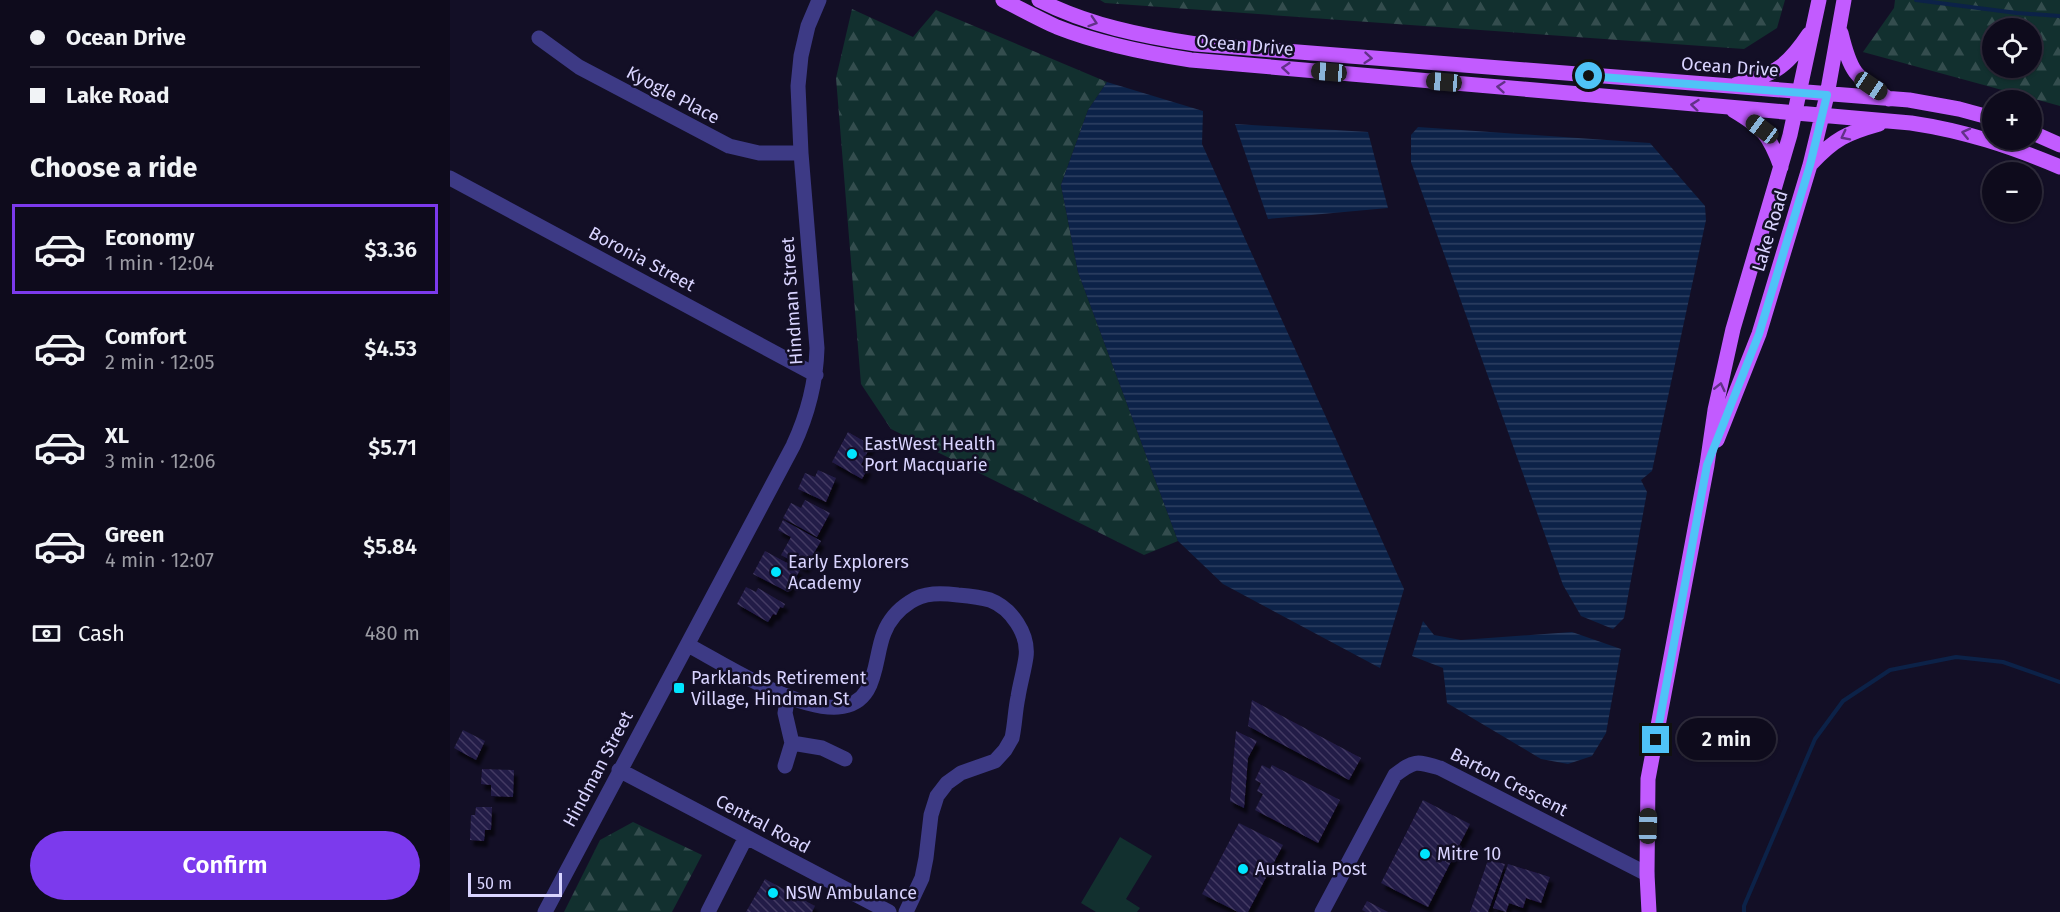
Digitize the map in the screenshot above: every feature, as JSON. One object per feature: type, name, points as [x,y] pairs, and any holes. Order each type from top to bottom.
[{"type":"main road","name":"Ocean Drive","points":[[1003,0],[1056,26],[1094,40],[1142,52],[1191,60],[1888,121],[1942,128],[1981,137],[2060,167]]},
{"type":"main road","name":"Ocean Drive","points":[[1039,0],[1063,13],[1126,32],[1196,44],[1890,99],[1930,103],[1982,116]]},
{"type":"main road","name":"Lake Road","points":[[1649,912],[1648,779],[1707,465],[1715,410],[1733,329],[1795,114],[1818,2]]},
{"type":"main road","name":"Lake Road","points":[[1707,465],[1759,334],[1810,165],[1827,95],[1843,5]]},
{"type":"main road","points":[[1839,27],[1846,55],[1854,72],[1890,99]]},
{"type":"main road","points":[[1730,87],[1775,71],[1801,45],[1813,28]]},
{"type":"main road","points":[[1731,108],[1752,121],[1768,136],[1781,167]]},
{"type":"main road","points":[[1810,165],[1836,140],[1854,131],[1888,121]]},
{"type":"main road","points":[[2042,137],[2060,145]]},
{"type":"street","name":"Hindman Street","points":[[544,912],[688,645],[804,422],[816,375],[817,348],[801,153],[798,86],[801,57],[808,26],[819,0]]},
{"type":"street","name":"Kyogle Place","points":[[539,38],[579,67],[729,146],[759,153],[801,153]]},
{"type":"street","name":"Boronia Street","points":[[450,178],[816,375]]},
{"type":"street","points":[[688,645],[771,689],[803,701],[838,707],[852,703],[862,696],[871,684],[884,632],[891,620],[912,600],[925,595],[944,593],[991,600],[1017,622],[1027,651],[1012,738],[995,761],[962,773],[947,783],[937,796],[931,815],[922,878],[906,912]]},
{"type":"street","points":[[785,766],[792,743],[785,712],[788,696]]},
{"type":"street","points":[[792,743],[822,747],[845,759]]},
{"type":"street","name":"Barton Crescent","points":[[1322,912],[1395,775],[1411,763],[1422,763],[1440,768],[1647,874]]},
{"type":"street","name":"Central Road","points":[[619,770],[889,912]]},
{"type":"street","points":[[708,912],[746,837]]},
{"type":"green space","points":[[1100,0],[1785,0],[1777,28],[1744,49],[1105,3]]},
{"type":"green space","points":[[1895,0],[2060,0],[2060,106],[2042,101],[2042,90],[2002,90],[1863,52],[1894,8]]},
{"type":"green space","points":[[852,9],[913,37],[936,10],[1107,82],[1088,110],[1061,185],[1078,272],[1178,541],[1144,555],[891,429],[861,384],[836,78]]},
{"type":"green space","points":[[633,822],[702,855],[672,912],[564,912],[600,840]]},
{"type":"green space","points":[[1120,837],[1152,856],[1126,899],[1140,908],[1137,912],[1096,912],[1081,903]]},
{"type":"water","points":[[1107,82],[1203,111],[1202,144],[1404,589],[1380,668],[1223,584],[1178,541],[1078,272],[1061,185],[1088,110]]},
{"type":"water","points":[[1235,124],[1368,132],[1388,208],[1268,219]]},
{"type":"water","points":[[1418,127],[1650,143],[1705,206],[1706,220],[1652,471],[1641,480],[1647,492],[1624,618],[1613,629],[1581,616],[1563,585],[1411,162],[1411,135]]},
{"type":"water","points":[[1423,621],[1434,635],[1461,640],[1572,632],[1621,649],[1606,733],[1592,756],[1568,764],[1541,759],[1447,703],[1443,668],[1412,656]]},
{"type":"building","name":"EastWest Health Port Macquarie","points":[[848,432],[871,445],[861,465],[868,468],[862,479],[832,462]]},
{"type":"building","points":[[818,470],[836,478],[826,502],[798,489],[805,473],[815,477]]},
{"type":"building","points":[[805,500],[830,513],[817,537],[783,518],[791,503],[801,508]]},
{"type":"building","points":[[783,520],[821,541],[805,568],[781,555],[791,537],[778,530]]},
{"type":"building","name":"Early Explorers Academy","points":[[765,551],[800,570],[788,592],[753,574]]},
{"type":"building","points":[[746,587],[756,592],[758,588],[785,604],[783,608],[780,607],[776,615],[773,614],[768,622],[737,604]]},
{"type":"building","points":[[1252,700],[1361,758],[1349,780],[1248,726]]},
{"type":"building","points":[[463,730],[485,741],[476,760],[454,748]]},
{"type":"building","points":[[1236,731],[1257,741],[1248,758],[1244,808],[1230,801]]},
{"type":"building","points":[[1262,765],[1270,769],[1272,765],[1340,800],[1318,843],[1255,810],[1263,794],[1257,791],[1261,783],[1255,780]]},
{"type":"building","points":[[482,769],[514,770],[513,797],[491,796],[491,785],[481,784]]},
{"type":"building","name":"Mitre 10","points":[[1423,800],[1470,824],[1428,907],[1381,883]]},
{"type":"building","points":[[476,807],[492,807],[491,830],[485,830],[484,841],[470,840],[471,815],[475,815]]},
{"type":"building","name":"Australia Post","points":[[1239,823],[1283,845],[1248,912],[1238,912],[1202,894]]},
{"type":"building","points":[[1488,860],[1505,864],[1488,912],[1470,912]]},
{"type":"building","points":[[1508,864],[1550,877],[1541,903],[1526,898],[1523,908],[1509,903],[1506,912],[1493,908]]},
{"type":"building","name":"NSW Ambulance","points":[[765,879],[815,906],[812,912],[746,912]]},
{"type":"building","points":[[1367,901],[1388,912],[1362,910]]},
{"type":"waterway","points":[[1916,0],[2060,16]]},
{"type":"waterway","points":[[1744,912],[1744,906],[1815,739],[1843,701],[1890,670],[1956,657],[2003,662],[2060,682]]},
{"type":"place","name":"EastWest Health Port Macquarie","points":[[852,454]]},
{"type":"place","name":"Early Explorers Academy","points":[[776,572]]},
{"type":"place","name":"Parklands Retirement Village, Hindman St","points":[[679,688]]},
{"type":"place","name":"Mitre 10","points":[[1425,854]]},
{"type":"place","name":"Australia Post","points":[[1243,869]]},
{"type":"place","name":"NSW Ambulance","points":[[773,893]]},
{"type":"route","points":[[1589,76],[1827,95],[1810,165],[1759,334],[1707,465],[1656,740]]}]
